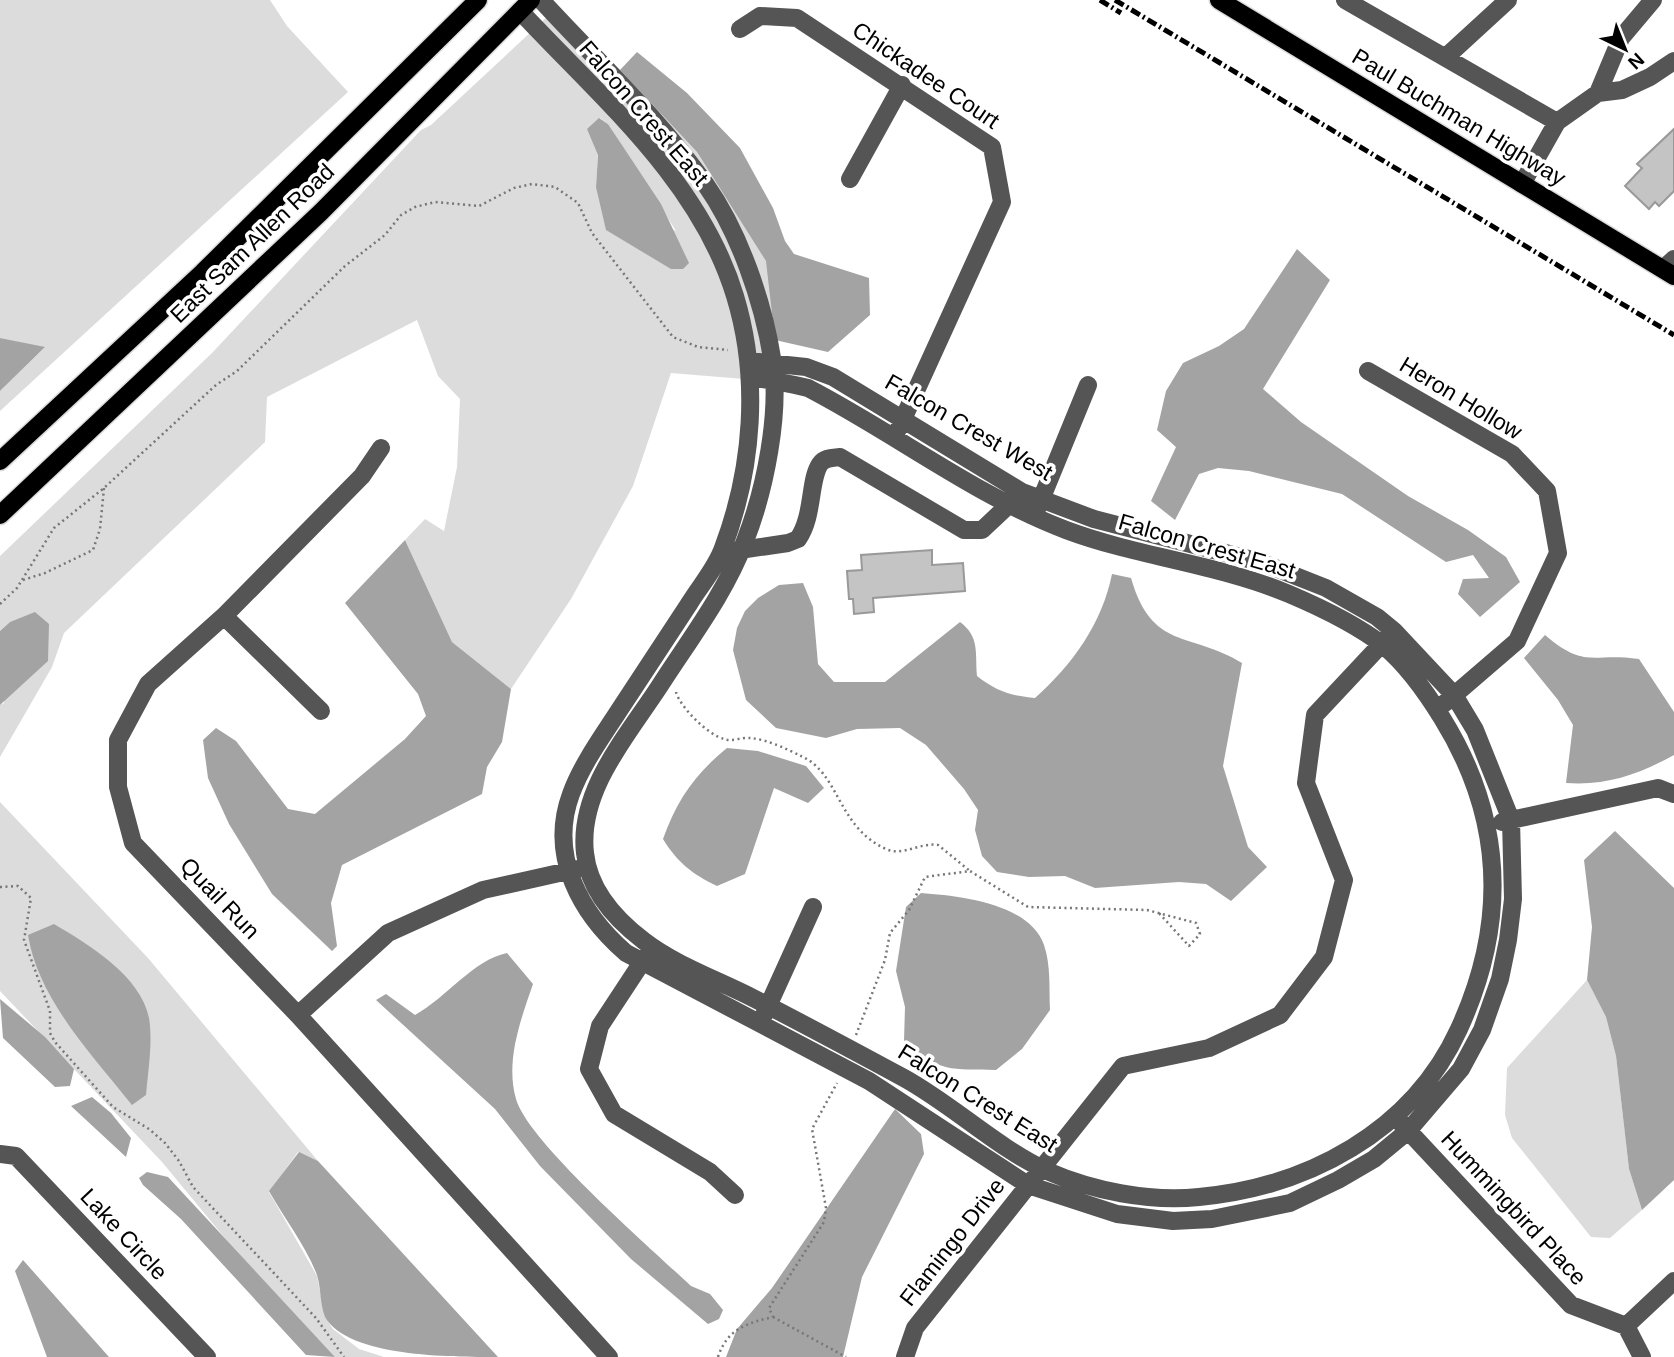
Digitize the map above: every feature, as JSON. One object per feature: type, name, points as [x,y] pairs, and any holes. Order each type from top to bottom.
[{"type":"main road","points":[[0,461],[203,272],[478,0]]},
{"type":"main road","name":"Paul Buchman Highway","points":[[1219,0],[1522,184],[1670,268]]},
{"type":"main road","name":"East Sam Allen Road","points":[[0,515],[321,212],[526,5]]},
{"type":"street","name":"Falcon Crest East","points":[[541,0],[687,161],[713,196],[736,240],[748,271],[773,361],[773,381],[772,424],[762,489],[742,550],[718,596],[638,718],[607,768],[593,797],[585,823],[587,868],[603,901],[647,955],[759,1024],[927,1092],[1041,1168],[1102,1188],[1142,1196],[1178,1199],[1241,1192],[1301,1176],[1339,1156],[1408,1103],[1453,1042],[1479,972],[1486,949],[1492,864],[1488,824],[1470,771],[1437,710],[1402,663],[1381,644],[1313,604],[1277,589],[1072,533],[1007,506],[808,387],[773,381],[749,365]]},
{"type":"street","points":[[1345,0],[1447,56],[1557,122]]},
{"type":"street","points":[[1447,56],[1508,0]]},
{"type":"street","points":[[1598,93],[1621,38],[1653,0]]},
{"type":"street","name":"Falcon Crest East","points":[[526,5],[669,173],[704,222],[736,297],[749,365],[744,474],[723,551],[591,754],[569,798],[565,821],[566,871],[603,934],[626,953],[647,955],[768,1006],[846,1058],[916,1111],[1028,1185],[1117,1214],[1173,1221],[1212,1219],[1290,1203],[1374,1159],[1408,1131],[1461,1069],[1482,1030],[1500,979],[1513,899],[1511,820]]},
{"type":"street","name":"Chickadee Court","points":[[740,29],[760,16],[797,18],[992,147],[1002,202],[894,437]]},
{"type":"street","points":[[1522,184],[1557,122],[1598,93],[1622,90],[1650,77],[1674,61]]},
{"type":"street","points":[[849,180],[902,85]]},
{"type":"street","points":[[669,173],[687,161]]},
{"type":"street","name":"Falcon Crest West","points":[[749,365],[773,361],[806,367],[833,377],[1022,492],[1094,519],[1237,556],[1326,588],[1377,617],[1394,631],[1454,695],[1475,730],[1511,820]]},
{"type":"street","name":"Heron Hollow","points":[[1368,371],[1512,454],[1547,491],[1558,553],[1517,641],[1437,710]]},
{"type":"street","points":[[1034,516],[1088,385]]},
{"type":"street","name":"Quail Run","points":[[381,448],[362,477],[224,616],[148,684],[118,740],[118,788],[133,843],[298,1015],[609,1357]]},
{"type":"street","points":[[723,551],[788,543],[798,539],[811,510],[818,466],[826,458],[840,457],[964,530],[982,530],[1022,492]]},
{"type":"street","points":[[1233,576],[1237,556]]},
{"type":"street","points":[[224,616],[321,711]]},
{"type":"street","name":"Flamingo Drive","points":[[905,1357],[915,1328],[1123,1066],[1209,1048],[1280,1015],[1324,957],[1344,880],[1306,783],[1315,715],[1394,631]]},
{"type":"street","points":[[621,708],[638,718]]},
{"type":"street","points":[[1488,824],[1658,788],[1674,794]]},
{"type":"street","points":[[298,1015],[388,933],[483,890],[587,868]]},
{"type":"street","points":[[759,1024],[813,907]]},
{"type":"street","points":[[647,955],[600,1026],[589,1069],[614,1114],[710,1172],[735,1195]]},
{"type":"street","points":[[1479,972],[1500,979]]},
{"type":"street","points":[[916,1111],[927,1092]]},
{"type":"street","name":"Hummingbird Place","points":[[1394,1115],[1571,1305],[1626,1326]]},
{"type":"street","name":"Lake Circle","points":[[0,1154],[16,1156],[207,1357]]},
{"type":"street","points":[[1241,1192],[1247,1212]]},
{"type":"street","points":[[1642,1357],[1626,1326],[1674,1281]]},
{"type":"path","points":[[0,604],[22,580],[45,538],[104,488],[200,398],[237,371],[345,266],[385,235],[401,215],[435,202],[479,206],[514,188],[532,184],[555,187],[578,203],[592,233],[673,337],[698,347],[726,349],[749,365]]},
{"type":"path","points":[[22,580],[45,573],[93,550],[100,529],[104,488]]},
{"type":"path","points":[[674,664],[679,703],[718,737],[730,740],[756,739],[803,756],[830,783],[844,812],[864,837],[889,851],[938,845],[999,892],[1028,907],[1051,910],[1158,912],[1196,923],[1200,934],[1189,946],[1158,912]]},
{"type":"path","points":[[846,1357],[773,1317],[769,1308],[824,1222],[826,1208],[812,1129],[846,1058],[885,960],[890,933],[909,910],[920,882],[925,877],[970,871]]},
{"type":"path","points":[[0,887],[18,886],[31,898],[24,940],[50,1011],[50,1033],[55,1042],[113,1107],[164,1143],[179,1161],[193,1187],[316,1318],[344,1357]]},
{"type":"path","points":[[718,1357],[730,1335],[740,1326],[773,1317]]},
{"type":"shaded area","points":[[0,0],[270,0],[287,26],[348,92],[0,411],[0,391],[44,348],[0,338]]},
{"type":"shaded area","points":[[548,16],[620,70],[697,152],[767,261],[775,340],[756,380],[671,373],[633,486],[571,599],[511,689],[452,642],[405,540],[425,519],[444,531],[457,467],[460,399],[438,376],[417,320],[267,397],[265,442],[64,633],[52,667],[0,757],[0,705],[4,703],[10,622],[0,631],[0,556],[212,353],[421,130],[431,125]],"holes":[[[600,118],[608,124],[676,231],[596,187]]]},
{"type":"shaded area","points":[[637,52],[687,93],[740,148],[773,208],[785,241],[794,254],[869,278],[870,315],[828,352],[775,340],[766,261],[697,152],[620,70]]},
{"type":"shaded area","points":[[599,118],[608,124],[661,204],[689,263],[683,269],[671,269],[606,230],[596,187],[598,155],[587,129]]},
{"type":"shaded area","points":[[1297,249],[1330,280],[1263,389],[1301,422],[1408,496],[1468,530],[1506,557],[1520,582],[1480,617],[1458,594],[1463,579],[1489,578],[1473,555],[1446,562],[1342,494],[1249,471],[1218,468],[1199,474],[1175,520],[1151,501],[1176,447],[1157,430],[1166,391],[1183,363],[1219,346],[1244,329]]},
{"type":"shaded area","points":[[0,338],[45,347],[0,391]]},
{"type":"shaded area","points":[[405,540],[452,642],[511,689],[502,742],[487,767],[482,794],[342,865],[331,903],[337,946],[332,951],[272,894],[229,824],[208,778],[203,740],[216,728],[236,741],[288,809],[315,814],[405,739],[426,716],[418,694],[345,603]]},
{"type":"shaded area","points":[[1112,574],[1131,578],[1150,618],[1161,629],[1242,663],[1223,766],[1248,847],[1267,867],[1231,901],[1206,884],[1179,882],[1095,888],[1065,876],[1029,877],[997,872],[982,856],[975,830],[978,810],[964,789],[926,745],[900,728],[857,729],[826,738],[776,728],[746,700],[733,650],[737,628],[745,611],[758,598],[779,585],[803,583],[813,607],[818,664],[834,682],[885,682],[960,622],[974,640],[977,676],[1004,692],[1035,698],[1061,672],[1084,642],[1101,610]]},
{"type":"shaded area","points":[[35,612],[49,624],[48,661],[0,705],[0,631],[10,622]]},
{"type":"shaded area","points":[[1545,635],[1570,653],[1580,656],[1639,659],[1674,712],[1674,755],[1622,777],[1595,783],[1566,783],[1573,725],[1558,700],[1524,658]]},
{"type":"shaded area","points":[[727,748],[758,751],[806,766],[824,788],[808,803],[774,788],[745,874],[717,886],[686,867],[663,839],[674,812],[688,789],[705,768]]},
{"type":"shaded area","points":[[0,802],[148,958],[318,1161],[298,1152],[269,1192],[317,1276],[325,1317],[333,1329],[359,1349],[384,1357],[335,1357],[229,1243],[162,1162],[0,991]]},
{"type":"shaded area","points":[[1615,831],[1674,888],[1674,1180],[1642,1210],[1629,1169],[1616,1056],[1606,1017],[1587,980],[1592,927],[1584,860]]},
{"type":"shaded area","points":[[921,893],[955,896],[992,904],[1009,911],[1036,931],[1044,945],[1049,969],[1050,1010],[1022,1049],[996,1070],[957,1069],[937,1064],[904,1041],[905,1007],[896,971],[906,907]]},
{"type":"shaded area","points":[[54,924],[111,963],[136,988],[144,1003],[149,1018],[150,1037],[146,1095],[132,1105],[69,1026],[43,982],[28,935]]},
{"type":"shaded area","points":[[507,953],[533,984],[516,1040],[512,1070],[516,1099],[525,1118],[567,1168],[622,1222],[691,1286],[710,1294],[723,1310],[719,1319],[708,1324],[631,1259],[540,1166],[495,1109],[376,1000],[386,994],[415,1015],[471,971]]},
{"type":"shaded area","points":[[1587,980],[1606,1017],[1616,1056],[1629,1169],[1642,1210],[1610,1238],[1591,1237],[1512,1138],[1505,1115],[1507,1068]]},
{"type":"shaded area","points":[[0,999],[45,1037],[74,1069],[70,1086],[55,1087],[3,1038]]},
{"type":"shaded area","points":[[92,1097],[111,1113],[131,1138],[126,1157],[71,1106]]},
{"type":"shaded area","points":[[895,1109],[921,1134],[924,1154],[862,1277],[843,1357],[726,1357],[737,1329],[772,1288]]},
{"type":"shaded area","points":[[299,1152],[318,1161],[498,1357],[402,1352],[355,1340],[337,1330],[325,1317],[317,1275],[312,1264],[269,1191]]},
{"type":"shaded area","points":[[147,1172],[168,1177],[335,1357],[306,1355],[181,1219],[143,1185],[139,1178]]},
{"type":"shaded area","points":[[23,1260],[109,1357],[47,1357],[15,1271]]},
{"type":"building","points":[[1674,129],[1674,191],[1659,206],[1655,202],[1649,209],[1625,186],[1642,168],[1637,164]]},
{"type":"building","points":[[932,550],[932,565],[963,563],[965,591],[873,598],[874,612],[854,614],[853,599],[849,599],[847,571],[862,570],[861,555]]},
{"type":"railway","points":[[1100,0],[1121,13]]},
{"type":"railway","points":[[1115,0],[1674,335]]}]
